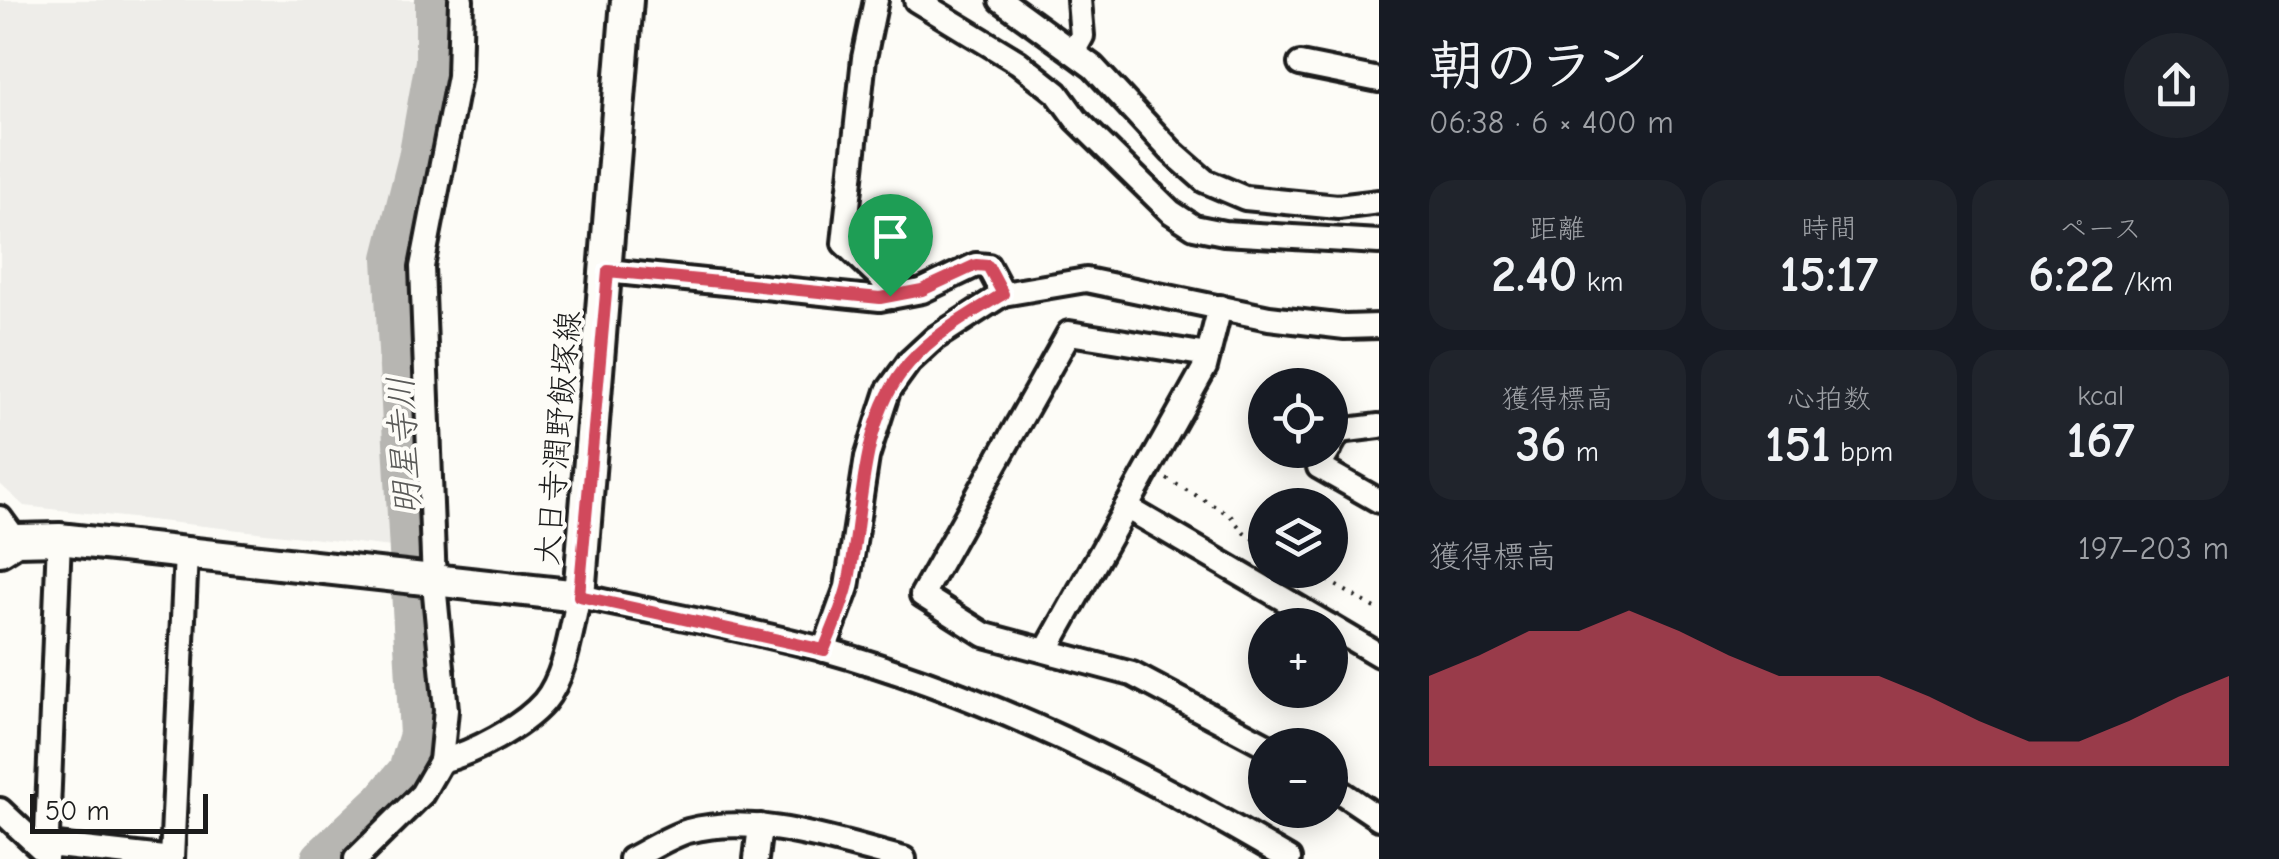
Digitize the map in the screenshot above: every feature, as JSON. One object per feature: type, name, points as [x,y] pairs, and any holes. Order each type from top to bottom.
[{"type":"main road","name":"大日寺潤野飯塚線","points":[[5,536],[579,596],[608,271],[626,0]]},
{"type":"street","points":[[356,859],[422,794],[441,761],[446,710],[434,583],[422,267],[459,76],[461,0]]},
{"type":"street","points":[[876,0],[864,58],[844,243],[882,279],[890,296]]},
{"type":"street","points":[[916,0],[1018,62],[1057,93],[1076,119],[1172,212],[1194,227],[1242,235],[1379,242]]},
{"type":"street","points":[[1001,0],[1094,67],[1172,152],[1205,181],[1244,198],[1338,207],[1379,202]]},
{"type":"street","points":[[1073,52],[1082,36],[1079,0]]},
{"type":"street","points":[[1300,64],[1379,80]]},
{"type":"street","points":[[608,271],[890,296],[922,290],[976,265],[988,266],[1003,294]]},
{"type":"street","points":[[824,650],[848,587],[868,458],[888,392],[909,362],[935,338],[1003,294],[1086,280],[1268,318],[1345,327],[1379,326]]},
{"type":"street","points":[[1048,649],[1208,355],[1220,307]]},
{"type":"street","points":[[1208,355],[1069,333],[922,595],[985,634],[1132,674],[1248,735]]},
{"type":"street","points":[[1348,431],[1379,426]]},
{"type":"street","points":[[1321,468],[1379,501]]},
{"type":"street","points":[[1126,507],[1298,608]]},
{"type":"street","points":[[47,853],[59,539]]},
{"type":"street","points":[[0,810],[47,853],[172,859],[186,553]]},
{"type":"street","points":[[441,761],[469,754],[544,702],[563,662],[579,596],[824,650],[955,693],[1083,747],[1180,795],[1289,859]]},
{"type":"street","points":[[1348,637],[1379,655]]},
{"type":"street","points":[[1348,797],[1379,818]]},
{"type":"street","points":[[631,859],[684,832],[760,826],[888,857]]},
{"type":"street","points":[[756,859],[760,826]]},
{"type":"path","points":[[1160,475],[1230,515],[1248,535]]},
{"type":"path","points":[[1340,588],[1379,610]]},
{"type":"shaded area","points":[[0,0],[427,0],[427,59],[414,142],[387,256],[401,548],[24,506],[0,484]]},
{"type":"waterway","name":"明星寺川","points":[[322,859],[385,800],[409,771],[420,735],[394,258],[419,158],[436,62],[436,0]]},
{"type":"route","points":[[976,265],[988,266],[1003,294],[935,338],[909,362],[888,392],[868,458],[848,587],[824,650],[579,596],[608,271],[890,296],[922,290],[976,265]]}]
